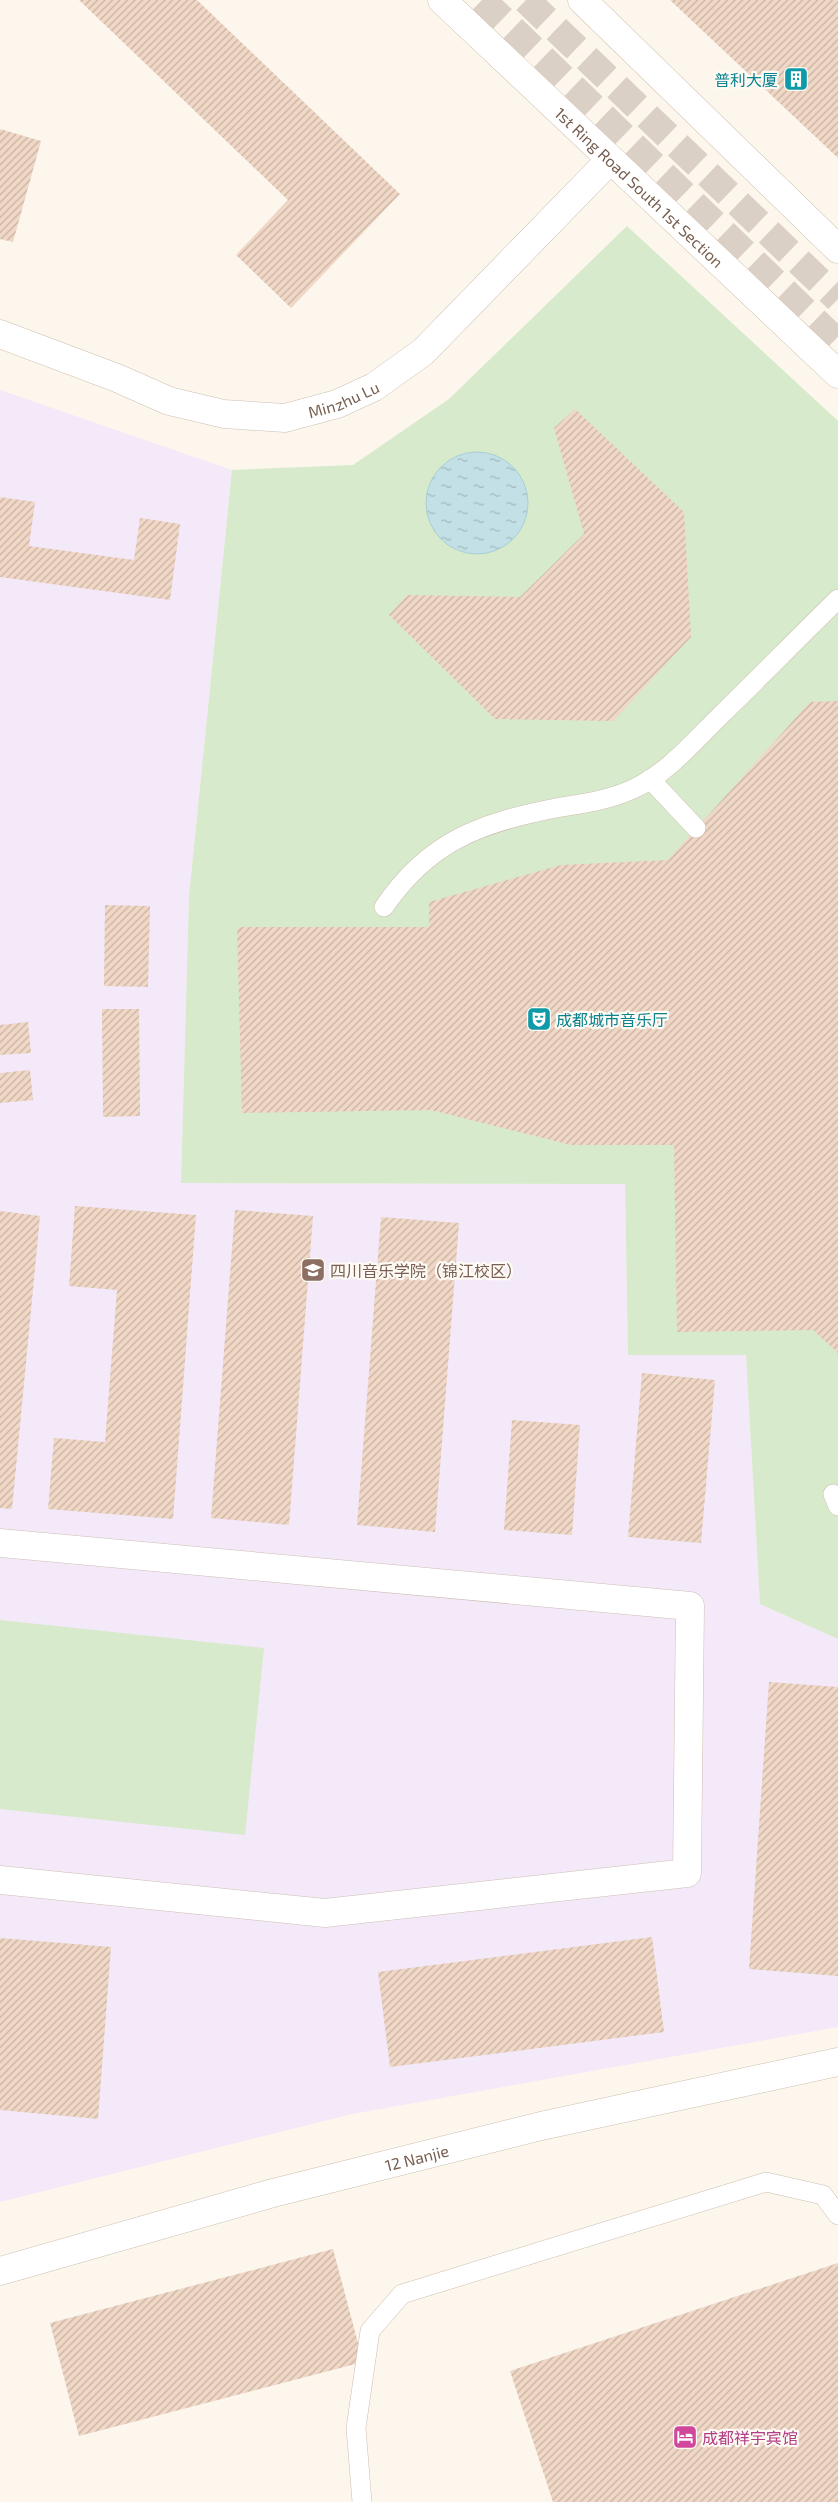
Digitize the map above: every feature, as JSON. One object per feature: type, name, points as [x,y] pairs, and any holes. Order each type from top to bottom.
[{"type":"street","name":"1st Ring Road South 1st Section","points":[[442,0],[838,374]]},
{"type":"street","points":[[582,0],[838,249]]},
{"type":"street","name":"Minzhu Lu","points":[[0,334],[117,378],[170,401],[224,414],[285,418],[337,404],[374,387],[423,352],[610,160]]},
{"type":"street","points":[[0,1543],[690,1606],[687,1873],[325,1913],[0,1880]]},
{"type":"street","name":"12 Nanjie","points":[[0,2271],[312,2184],[541,2126],[838,2062]]},
{"type":"lane","points":[[384,907],[399,886],[424,860],[463,834],[508,817],[585,803],[632,790],[650,779],[666,768],[838,599]]},
{"type":"lane","points":[[650,779],[696,828]]},
{"type":"lane","points":[[362,2502],[356,2428],[370,2331],[402,2294],[766,2182],[823,2195],[838,2216]]},
{"type":"shaded area","name":"四川音乐学院（锦江校区）","points":[[0,390],[232,470],[189,896],[181,1183],[625,1184],[628,1355],[746,1355],[760,1604],[838,1639],[838,2027],[352,2114],[0,2202]]},
{"type":"green space","points":[[627,226],[838,421],[838,1639],[760,1604],[746,1355],[628,1355],[625,1184],[181,1183],[189,896],[232,470],[353,465],[449,399]]},
{"type":"green space","points":[[0,1620],[264,1648],[245,1835],[0,1809]]},
{"type":"water","points":[[477,452],[497,456],[513,467],[524,483],[528,503],[524,523],[513,539],[497,550],[477,554],[457,550],[441,539],[430,523],[426,503],[430,483],[441,467],[457,456]]},
{"type":"building","points":[[79,0],[197,0],[400,194],[291,308],[236,255],[288,200]]},
{"type":"building","name":"普利大厦","points":[[670,0],[838,0],[838,158]]},
{"type":"building","points":[[0,129],[41,141],[13,242],[0,239]]},
{"type":"building","points":[[575,409],[684,512],[691,637],[613,721],[495,719],[389,615],[407,595],[520,597],[584,534],[554,428]]},
{"type":"building","points":[[0,497],[35,502],[29,546],[134,560],[140,518],[180,524],[170,600],[0,577]]},
{"type":"building","name":"成都城市音乐厅","points":[[838,701],[838,1353],[813,1330],[677,1332],[674,1145],[571,1145],[431,1110],[242,1113],[237,927],[429,927],[429,902],[561,865],[668,860],[810,702]]},
{"type":"building","points":[[105,905],[150,906],[148,987],[104,986]]},
{"type":"building","points":[[102,1009],[139,1009],[140,1116],[103,1117]]},
{"type":"building","points":[[28,1022],[31,1053],[0,1055],[0,1025]]},
{"type":"building","points":[[30,1070],[33,1100],[0,1103],[0,1073]]},
{"type":"building","points":[[75,1206],[196,1215],[173,1519],[48,1509],[54,1438],[105,1442],[117,1290],[69,1286]]},
{"type":"building","points":[[235,1210],[313,1216],[289,1525],[211,1518]]},
{"type":"building","points":[[0,1211],[40,1216],[12,1509],[0,1508]]},
{"type":"building","points":[[381,1217],[459,1223],[435,1532],[357,1525]]},
{"type":"building","points":[[642,1373],[715,1380],[701,1543],[628,1537]]},
{"type":"building","points":[[512,1420],[580,1425],[572,1535],[504,1530]]},
{"type":"building","points":[[769,1682],[838,1687],[838,1976],[749,1969]]},
{"type":"building","points":[[652,1937],[664,2032],[390,2067],[378,1972]]},
{"type":"building","points":[[0,1938],[111,1947],[98,2119],[0,2110]]},
{"type":"building","points":[[333,2249],[363,2362],[79,2436],[50,2323]]},
{"type":"building","name":"成都祥宇宾馆","points":[[838,2263],[838,2502],[553,2502],[510,2371]]},
{"type":"tunnel","points":[[482,0],[838,343]]},
{"type":"tunnel","points":[[526,0],[838,299]]},
{"type":"place","name":"普利大厦","points":[[796,79]]},
{"type":"place","name":"成都城市音乐厅","points":[[539,1019]]},
{"type":"place","name":"四川音乐学院（锦江校区）","points":[[313,1270]]},
{"type":"place","name":"成都祥宇宾馆","points":[[685,2437]]}]
